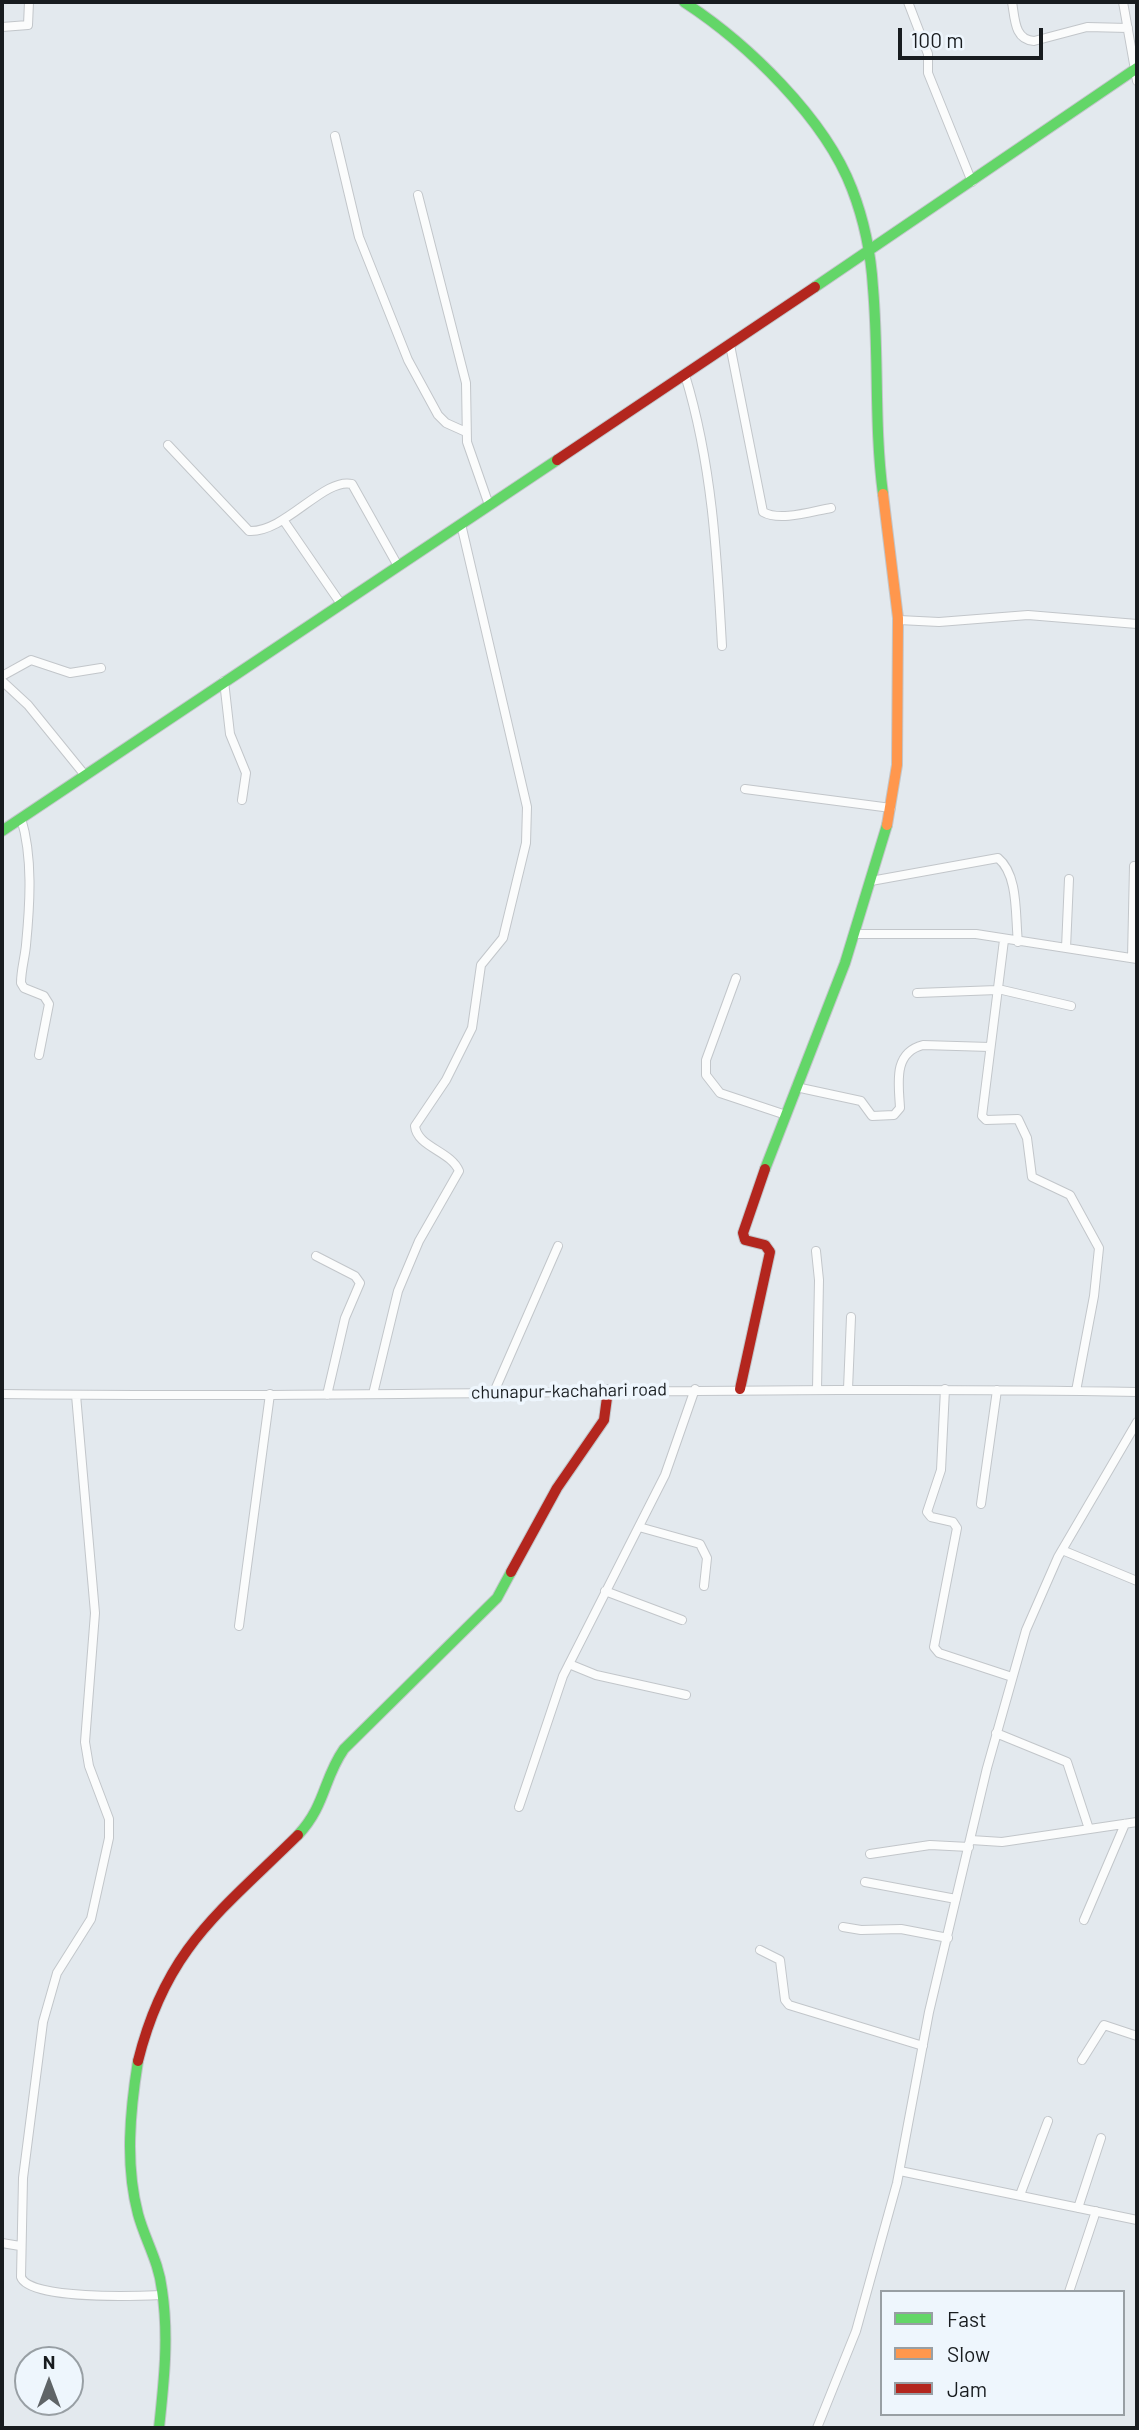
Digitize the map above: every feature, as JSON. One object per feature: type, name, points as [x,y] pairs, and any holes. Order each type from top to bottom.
[{"type":"street","points":[[2,27],[27,24],[29,2]]},
{"type":"street","points":[[908,2],[926,49],[928,73],[972,182]]},
{"type":"street","points":[[1012,2],[1020,36],[1026,41],[1087,27],[1128,28]]},
{"type":"street","points":[[2,831],[1136,73],[1123,2]]},
{"type":"street","points":[[689,3],[741,48],[821,134],[850,185],[870,250],[876,333],[880,471],[899,620],[898,757],[891,808],[854,934],[743,1233],[745,1240],[765,1245],[770,1252],[740,1389]]},
{"type":"street","points":[[335,136],[359,237],[408,360],[438,415],[446,423],[466,432]]},
{"type":"street","points":[[418,195],[466,383],[469,408],[466,432],[489,505]]},
{"type":"street","points":[[730,345],[763,512],[770,516],[831,508]]},
{"type":"street","points":[[685,375],[697,416],[711,492],[722,646]]},
{"type":"street","points":[[168,445],[249,531],[284,520],[321,494],[348,482],[354,487],[398,566]]},
{"type":"street","points":[[284,520],[341,604]]},
{"type":"street","points":[[373,1394],[398,1290],[419,1241],[458,1171],[453,1161],[420,1138],[415,1126],[469,1037],[477,1010],[481,965],[503,938],[528,826],[527,807],[461,524]]},
{"type":"street","points":[[899,620],[939,622],[1028,615],[1137,624]]},
{"type":"street","points":[[84,774],[2,679],[31,660],[70,673],[101,668]]},
{"type":"street","points":[[224,681],[230,734],[246,773],[242,800]]},
{"type":"street","points":[[745,789],[891,808]]},
{"type":"street","points":[[21,818],[27,842],[29,873],[27,934],[21,983],[24,988],[44,996],[49,1004],[39,1055]]},
{"type":"street","points":[[871,881],[998,858],[1006,866],[1010,877],[1018,942]]},
{"type":"street","points":[[854,934],[968,934],[1135,959],[1134,866]]},
{"type":"street","points":[[1066,948],[1069,879]]},
{"type":"street","points":[[1004,940],[983,1118],[1018,1119],[1027,1138],[1032,1177],[1070,1195],[1099,1248],[1094,1296],[1076,1391]]},
{"type":"street","points":[[736,978],[706,1060],[706,1075],[720,1093],[786,1115]]},
{"type":"street","points":[[917,993],[998,990],[1072,1006]]},
{"type":"street","points":[[796,1087],[861,1101],[872,1116],[894,1115],[900,1108],[898,1069],[912,1049],[923,1045],[990,1047]]},
{"type":"street","points":[[494,1392],[558,1246]]},
{"type":"street","points":[[816,1251],[819,1280],[817,1389]]},
{"type":"street","points":[[316,1256],[355,1276],[360,1283],[345,1318],[327,1395]]},
{"type":"street","points":[[848,1389],[851,1317]]},
{"type":"street","points":[[519,1807],[569,1664],[670,1462],[695,1389]]},
{"type":"street","name":"chunapur-kachahari road","points":[[2,1394],[327,1395],[695,1389],[1137,1392]]},
{"type":"street","points":[[159,2428],[163,2360],[162,2295],[158,2267],[140,2225],[131,2137],[137,2067],[158,1996],[173,1968],[201,1930],[283,1851],[319,1811],[331,1768],[344,1749],[497,1598],[557,1488],[604,1420],[608,1390]]},
{"type":"street","points":[[945,1390],[941,1471],[928,1512],[931,1517],[953,1522],[957,1528],[934,1647],[939,1653],[1012,1677]]},
{"type":"street","points":[[981,1504],[998,1390]]},
{"type":"street","points":[[239,1626],[270,1394]]},
{"type":"street","points":[[76,1395],[95,1613],[85,1742],[89,1766],[109,1819],[109,1838],[87,1928],[63,1963],[45,2009],[23,2178],[20,2277],[27,2286],[35,2289],[108,2295],[162,2295]]},
{"type":"street","points":[[817,2428],[859,2323],[900,2171],[923,2046],[956,1899],[996,1734],[1026,1630],[1062,1550],[1137,1422]]},
{"type":"street","points":[[639,1527],[700,1544],[707,1558],[705,1586]]},
{"type":"street","points":[[1062,1550],[1137,1581]]},
{"type":"street","points":[[605,1591],[682,1620]]},
{"type":"street","points":[[569,1664],[596,1675],[686,1695]]},
{"type":"street","points":[[996,1734],[1067,1762],[1089,1829]]},
{"type":"street","points":[[870,1854],[930,1845],[1002,1842],[1137,1822]]},
{"type":"street","points":[[1084,1920],[1125,1824]]},
{"type":"street","points":[[866,1882],[956,1899]]},
{"type":"street","points":[[844,1927],[861,1930],[901,1929],[948,1938]]},
{"type":"street","points":[[761,1950],[780,1960],[785,2000],[789,2005],[923,2046]]},
{"type":"street","points":[[1082,2060],[1104,2025],[1137,2036]]},
{"type":"street","points":[[1020,2196],[1048,2121]]},
{"type":"street","points":[[1078,2208],[1101,2138]]},
{"type":"street","points":[[900,2171],[1137,2220]]},
{"type":"street","points":[[1070,2290],[1096,2211]]},
{"type":"street","points":[[2,2243],[20,2246]]},
{"type":"traffic: fast","points":[[684,2],[758,60],[804,109],[840,162],[852,189],[869,250],[872,275],[878,443],[883,494]]},
{"type":"traffic: fast","points":[[815,287],[1137,68]]},
{"type":"traffic: fast","points":[[2,831],[557,460]]},
{"type":"traffic: fast","points":[[765,1169],[845,963],[887,825]]},
{"type":"traffic: fast","points":[[298,1835],[314,1813],[344,1749],[497,1598],[511,1572]]},
{"type":"traffic: fast","points":[[138,2061],[131,2118],[131,2176],[138,2214],[158,2270],[164,2307],[165,2359],[159,2428]]},
{"type":"traffic: slow","points":[[883,494],[898,618],[897,765],[887,825]]},
{"type":"traffic: jam","points":[[557,460],[815,287]]},
{"type":"traffic: jam","points":[[740,1389],[770,1252],[765,1245],[745,1240],[743,1233],[765,1169]]},
{"type":"traffic: jam","points":[[511,1572],[557,1488],[604,1420],[608,1390]]},
{"type":"traffic: jam","points":[[138,2061],[150,2022],[180,1960],[220,1911],[298,1835]]}]
